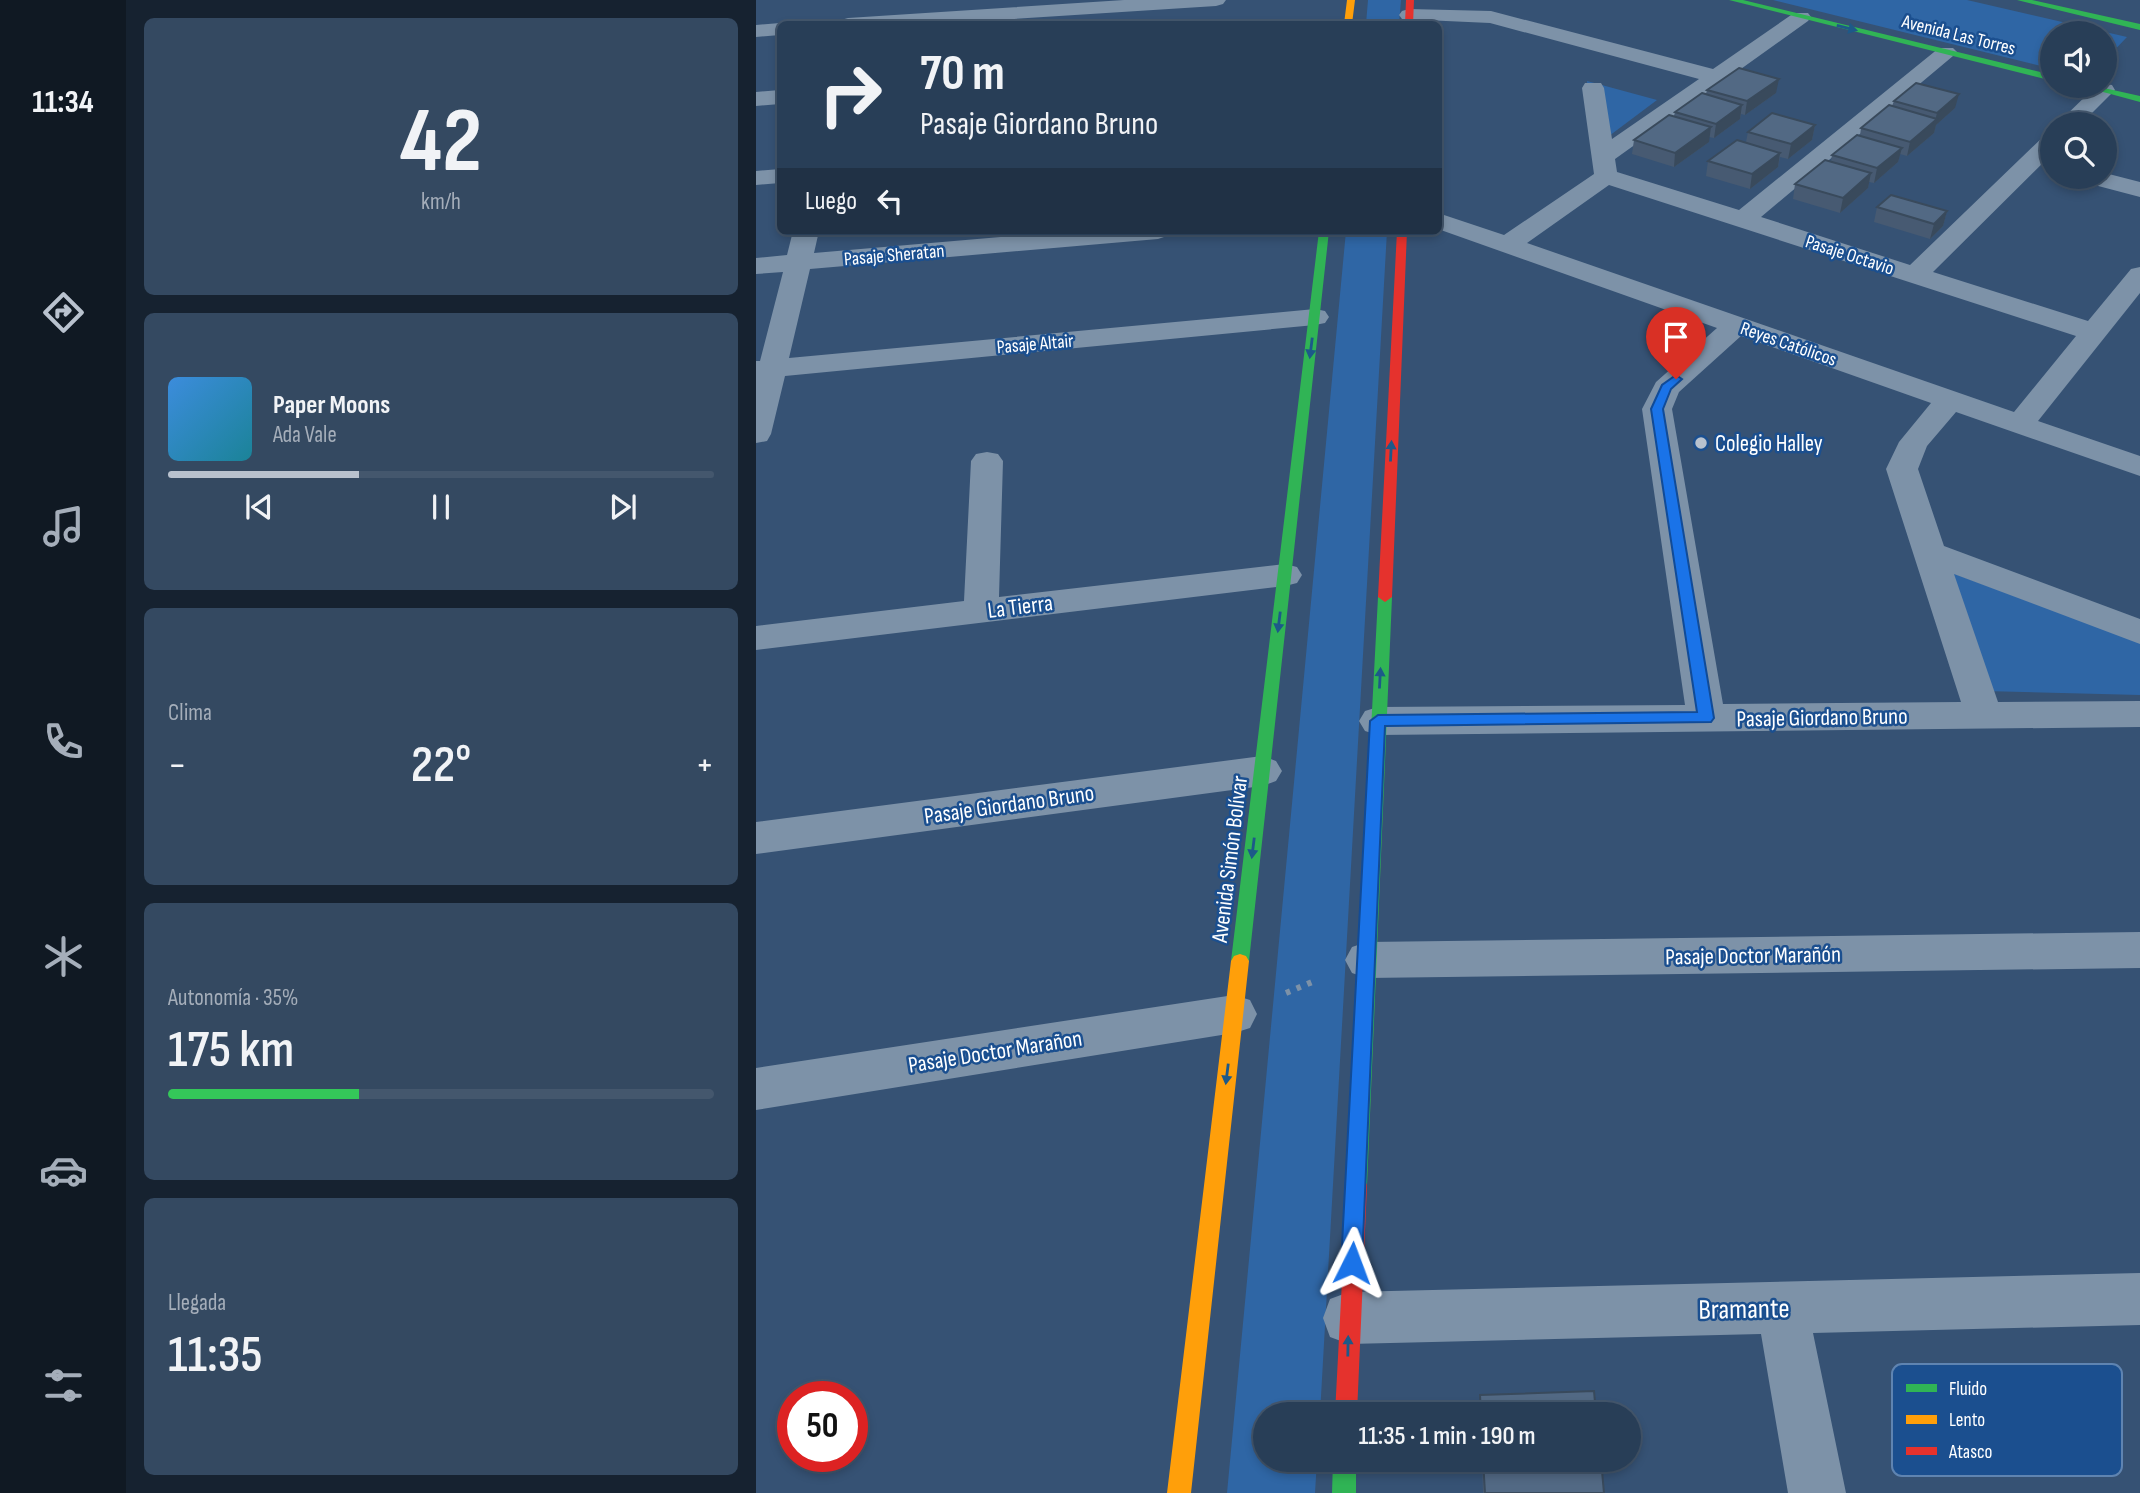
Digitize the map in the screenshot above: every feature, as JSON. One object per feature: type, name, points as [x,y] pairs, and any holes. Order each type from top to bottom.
[{"type":"main road","points":[[1348,21],[1351,0]]},
{"type":"main road","name":"Avenida Las Torres","points":[[1733,0],[2040,75]]},
{"type":"main road","points":[[2021,0],[2140,27]]},
{"type":"main road","points":[[2117,94],[2140,99]]},
{"type":"main road","name":"Avenida Simón Bolívar","points":[[1179,1493],[1324,235]]},
{"type":"main road","points":[[1346,1402],[1402,235]]},
{"type":"main road","points":[[1344,1493],[1345,1472]]},
{"type":"street","points":[[859,21],[864,0]]},
{"type":"street","points":[[903,21],[1216,0]]},
{"type":"street","points":[[1409,13],[1491,17],[1716,77]]},
{"type":"street","points":[[1508,244],[1716,77],[1801,17]]},
{"type":"street","points":[[756,31],[777,29]]},
{"type":"street","points":[[1743,220],[1946,52]]},
{"type":"street","points":[[1593,88],[1605,166]]},
{"type":"street","points":[[756,99],[777,97]]},
{"type":"street","points":[[1915,275],[2040,165]]},
{"type":"street","name":"Pasaje Octavio","points":[[1605,166],[1743,220],[2094,332]]},
{"type":"street","points":[[756,178],[777,176]]},
{"type":"street","points":[[2117,184],[2140,190]]},
{"type":"street","name":"Reyes Católicos","points":[[1442,221],[2140,467]]},
{"type":"street","points":[[756,434],[764,369],[805,235]]},
{"type":"street","name":"Pasaje Sheratan","points":[[756,266],[1112,235]]},
{"type":"street","points":[[2020,424],[2140,275]]},
{"type":"street","name":"Pasaje Altair","points":[[764,369],[1315,317]]},
{"type":"street","points":[[1706,718],[1657,409],[1666,388],[1737,325]]},
{"type":"street","points":[[1950,400],[1909,449],[1902,462],[1904,475],[1984,715]]},
{"type":"street","points":[[981,611],[987,461]]},
{"type":"street","points":[[1929,552],[2140,632]]},
{"type":"street","name":"La Tierra","points":[[756,638],[1284,575]]},
{"type":"street","name":"Pasaje Giordano Bruno","points":[[1378,721],[2140,714]]},
{"type":"street","name":"Pasaje Giordano Bruno","points":[[756,838],[1262,771]]},
{"type":"street","name":"Pasaje Doctor Marañón","points":[[1367,960],[2140,950]]},
{"type":"street","name":"Pasaje Doctor Marañon","points":[[756,1089],[1234,1014]]},
{"type":"street","name":"Bramante","points":[[1349,1318],[2140,1299]]},
{"type":"street","points":[[1782,1307],[1817,1493]]},
{"type":"path","points":[[1234,1014],[1367,960]]},
{"type":"shaded area","points":[[1368,0],[1401,0],[1399,21],[1366,21]]},
{"type":"shaded area","points":[[1773,0],[1967,0],[2058,21],[2040,21],[2040,66]]},
{"type":"shaded area","points":[[2117,35],[2127,37],[2117,47]]},
{"type":"shaded area","points":[[1587,81],[1657,100],[1593,148]]},
{"type":"shaded area","points":[[1346,235],[1387,235],[1321,1402],[1253,1402],[1253,1472],[1316,1472],[1315,1493],[1227,1493]]},
{"type":"shaded area","points":[[1947,571],[2140,642],[2140,695],[1984,691]]},
{"type":"building","points":[[1739,68],[1779,79],[1747,101],[1707,90]]},
{"type":"building","points":[[1916,83],[1959,94],[1937,113],[1894,101]]},
{"type":"building","points":[[1702,93],[1742,105],[1716,124],[1675,112]]},
{"type":"building","points":[[1889,105],[1937,119],[1910,142],[1861,128]]},
{"type":"building","points":[[1772,113],[1815,125],[1791,144],[1748,132]]},
{"type":"building","points":[[1669,115],[1711,127],[1675,153],[1634,140]]},
{"type":"building","points":[[1857,135],[1902,148],[1877,168],[1832,155]]},
{"type":"building","points":[[1737,140],[1780,153],[1752,174],[1708,161]]},
{"type":"building","points":[[1825,160],[1871,173],[1843,198],[1795,184]]},
{"type":"building","points":[[1891,195],[1947,211],[1934,224],[1877,207]]},
{"type":"building","points":[[1594,1391],[1595,1402],[1480,1402],[1480,1395]]},
{"type":"building","points":[[1484,1472],[1602,1472],[1604,1493],[1485,1493]]},
{"type":"traffic: fast","points":[[1733,0],[2040,75]]},
{"type":"traffic: fast","points":[[2021,0],[2140,27]]},
{"type":"traffic: fast","points":[[2117,94],[2140,99]]},
{"type":"traffic: fast","points":[[1240,961],[1324,235]]},
{"type":"traffic: fast","points":[[1357,1185],[1385,597]]},
{"type":"traffic: fast","points":[[1344,1493],[1345,1472]]},
{"type":"traffic: slow","points":[[1348,21],[1351,0]]},
{"type":"traffic: slow","points":[[1179,1493],[1240,961]]},
{"type":"traffic: jam","points":[[1409,21],[1410,0]]},
{"type":"traffic: jam","points":[[1385,597],[1402,235]]},
{"type":"traffic: jam","points":[[1347,1402],[1357,1185]]},
{"type":"place","name":"Colegio Halley","points":[[1701,443]]},
{"type":"route","points":[[1352,1263],[1378,721],[1706,718],[1657,409],[1666,388],[1676,379]]}]
